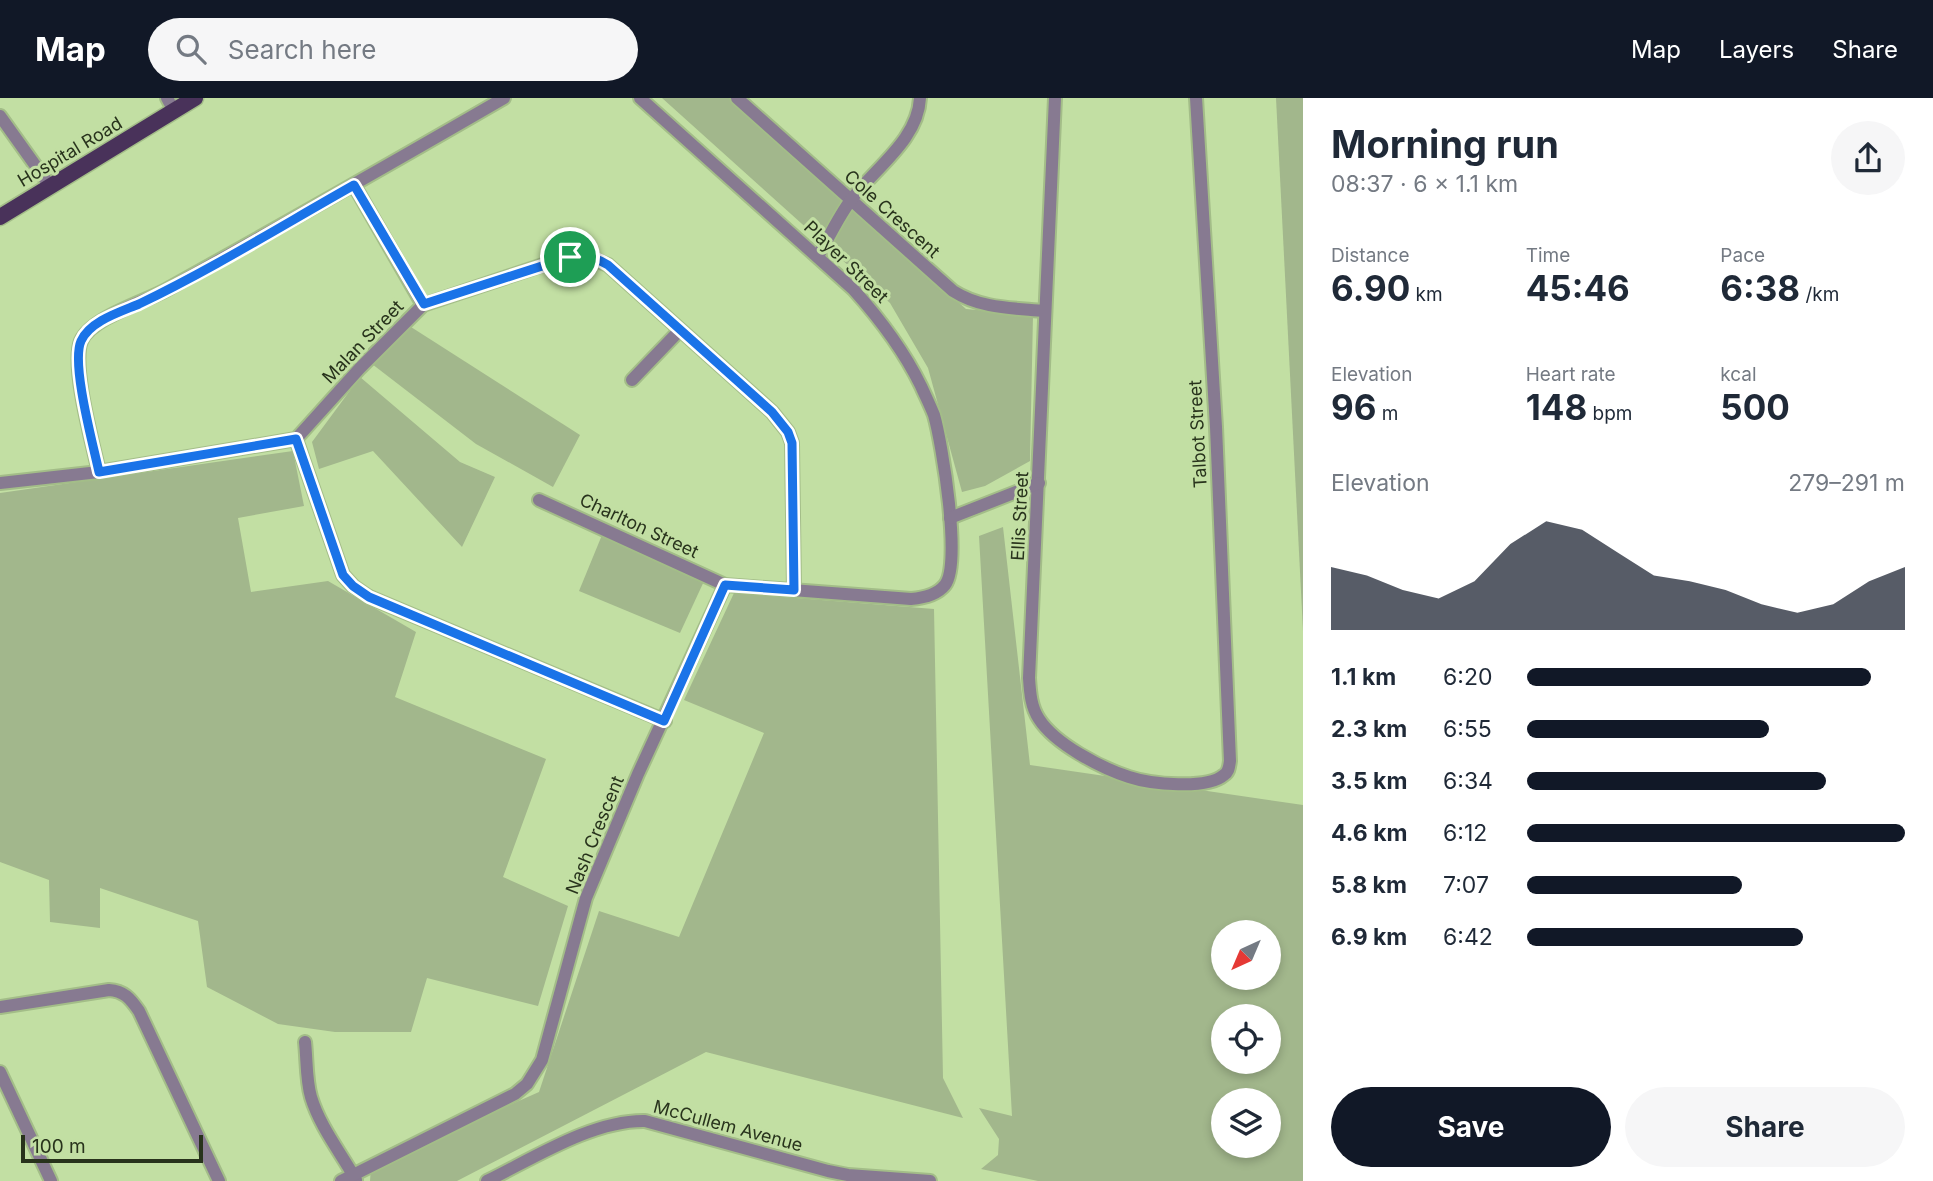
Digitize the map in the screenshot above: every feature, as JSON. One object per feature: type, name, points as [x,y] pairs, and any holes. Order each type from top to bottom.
[{"type":"main road","name":"Hospital Road","points":[[0,217],[170,104],[195,98]]},
{"type":"street","points":[[99,472],[79,370],[81,341],[89,331],[100,322],[158,295],[504,98]]},
{"type":"street","name":"Player Street","points":[[640,98],[853,289],[883,323],[915,374],[933,415],[941,446],[950,518],[951,569],[945,585],[930,596],[911,599],[794,590]]},
{"type":"street","name":"Cole Crescent","points":[[737,98],[942,283],[960,296],[985,305],[1045,311]]},
{"type":"street","points":[[818,256],[851,201],[910,130],[920,108],[920,98]]},
{"type":"street","name":"Ellis Street","points":[[1055,98],[1030,695],[1040,720],[1064,744],[1130,777],[1169,783],[1205,783],[1222,777],[1229,768]]},
{"type":"street","name":"Talbot Street","points":[[1196,98],[1216,441],[1229,768]]},
{"type":"street","points":[[0,116],[50,186]]},
{"type":"street","points":[[354,185],[424,304]]},
{"type":"street","name":"Malan Street","points":[[296,439],[360,368],[424,304],[553,261],[584,255],[608,265],[772,412],[788,432],[794,458],[794,590]]},
{"type":"street","points":[[632,380],[680,330]]},
{"type":"street","points":[[0,482],[99,472],[296,439],[343,575],[353,586],[369,597],[664,721]]},
{"type":"street","points":[[950,518],[1039,483]]},
{"type":"street","name":"Charlton Street","points":[[539,500],[725,585]]},
{"type":"street","points":[[725,585],[794,590]]},
{"type":"street","name":"Nash Crescent","points":[[350,1179],[515,1094],[534,1075],[549,1039],[586,898],[638,774],[725,585]]},
{"type":"street","points":[[0,1007],[108,990],[120,991],[130,998],[139,1011],[219,1181]]},
{"type":"street","points":[[305,1042],[313,1104],[350,1179]]},
{"type":"street","points":[[0,1073],[51,1181]]},
{"type":"street","name":"McCullem Avenue","points":[[487,1181],[590,1131],[611,1124],[645,1121],[848,1175],[930,1181]]},
{"type":"green space","points":[[662,98],[730,98],[966,309],[1033,315],[1030,461],[985,486],[962,492],[928,368],[890,303]]},
{"type":"green space","points":[[1276,98],[1303,98],[1303,631]]},
{"type":"green space","points":[[411,327],[580,435],[553,487],[476,444],[372,364]]},
{"type":"green space","points":[[360,377],[460,462],[495,477],[462,547],[373,451],[319,469],[312,442]]},
{"type":"green space","points":[[293,451],[304,506],[238,518],[251,592],[328,581],[416,632],[395,697],[546,759],[503,877],[568,906],[538,1006],[427,978],[411,1032],[335,1032],[278,1024],[207,987],[198,921],[100,888],[100,928],[50,922],[49,880],[0,862],[0,493]]},
{"type":"green space","points":[[1003,527],[1030,765],[1303,805],[1303,1181],[1038,1181],[981,1169],[998,1155],[999,1139],[979,1108],[1012,1116],[979,536]]},
{"type":"green space","points":[[602,535],[705,579],[680,633],[579,591]]},
{"type":"green space","points":[[734,593],[934,609],[943,1078],[963,1118],[706,1052],[457,1181],[370,1181],[371,1167],[539,1092],[599,911],[679,937],[764,733],[684,700]]},
{"type":"route","points":[[354,185],[424,304],[570,257],[584,255],[597,258],[608,265],[772,412],[781,421],[792,443],[794,590],[725,585],[664,721],[369,597],[353,586],[343,575],[296,439],[99,472],[79,370],[81,341],[89,331],[100,322],[158,295],[354,185]]}]
